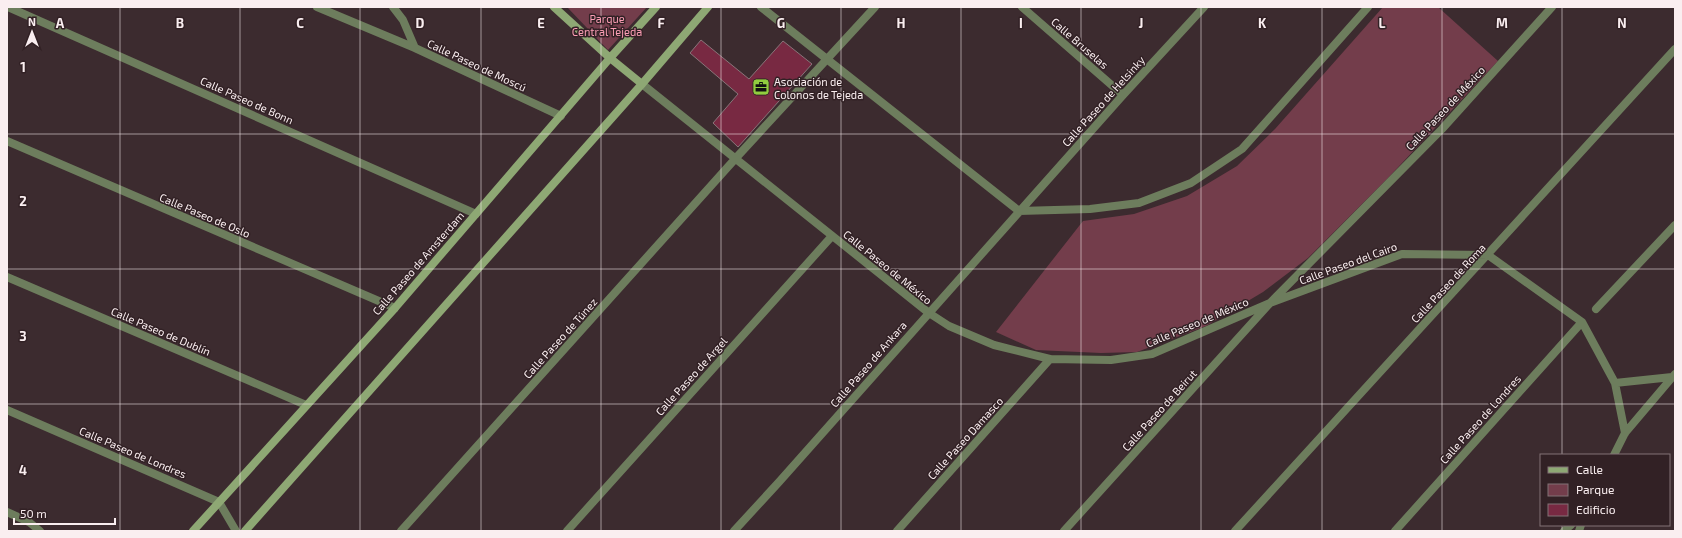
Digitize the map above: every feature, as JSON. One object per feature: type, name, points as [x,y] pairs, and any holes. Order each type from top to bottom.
[{"type":"main road","name":"Calle Paseo de México","points":[[554,7],[610,58],[642,84]]},
{"type":"main road","name":"Calle Paseo de Amsterdam","points":[[193,531],[395,308],[610,58],[656,7]]},
{"type":"main road","points":[[245,531],[642,84],[708,7]]},
{"type":"street","name":"Calle Paseo de Bonn","points":[[8,7],[476,214]]},
{"type":"street","name":"Calle Paseo de Moscú","points":[[317,7],[415,48],[561,116]]},
{"type":"street","points":[[393,7],[403,20],[415,48]]},
{"type":"street","points":[[761,7],[1019,211],[1090,209],[1139,203],[1191,183],[1242,149],[1368,7]]},
{"type":"street","name":"Calle Paseo de Túnez","points":[[401,531],[735,159],[828,60],[875,7]]},
{"type":"street","name":"Calle Bruselas","points":[[1022,7],[1123,95]]},
{"type":"street","points":[[1030,14],[1036,7]]},
{"type":"street","name":"Calle Paseo de Helsinky","points":[[1019,211],[1204,7]]},
{"type":"street","name":"Calle Paseo de México","points":[[642,84],[929,313],[949,326],[994,345],[1050,359],[1111,360],[1152,354],[1270,303],[1442,130],[1552,7]]},
{"type":"street","name":"Calle Paseo de Roma","points":[[1235,531],[1675,49]]},
{"type":"street","name":"Calle Paseo de Oslo","points":[[7,141],[395,308]]},
{"type":"street","name":"Calle Paseo de Ankara","points":[[734,531],[1019,211]]},
{"type":"street","points":[[1596,309],[1675,225]]},
{"type":"street","name":"Calle Paseo de Argel","points":[[567,531],[832,236]]},
{"type":"street","name":"Calle Paseo del Cairo","points":[[1270,303],[1402,254],[1488,255]]},
{"type":"street","points":[[1488,255],[1582,322],[1615,383],[1625,432]]},
{"type":"street","name":"Calle Paseo de Dublín","points":[[7,277],[306,405]]},
{"type":"street","name":"Calle Paseo de Beirut","points":[[1064,531],[1270,303]]},
{"type":"street","name":"Calle Paseo de Londres","points":[[1395,531],[1582,322]]},
{"type":"street","name":"Calle Paseo Damasco","points":[[897,531],[1050,359]]},
{"type":"street","points":[[1615,383],[1674,376]]},
{"type":"street","points":[[1614,454],[1625,432],[1674,376]]},
{"type":"street","name":"Calle Paseo de Londres","points":[[7,410],[219,502]]},
{"type":"street","points":[[219,502],[236,531]]},
{"type":"street","points":[[7,512],[29,522],[40,531]]},
{"type":"green space","name":"Parque Central Tejeda","points":[[567,7],[647,7],[608,50]]},
{"type":"green space","points":[[1383,7],[1438,7],[1498,61],[1387,179],[1308,258],[1263,292],[1206,326],[1137,352],[1101,353],[1036,350],[996,332],[1083,221],[1134,214],[1187,196],[1237,166],[1275,129]]},
{"type":"building","name":"Asociación de Colonos de Tejeda","points":[[701,40],[749,79],[783,41],[812,64],[738,147],[713,123],[738,94],[690,53]]},
{"type":"place","name":"Asociación de Colonos de Tejeda","points":[[761,87]]}]
